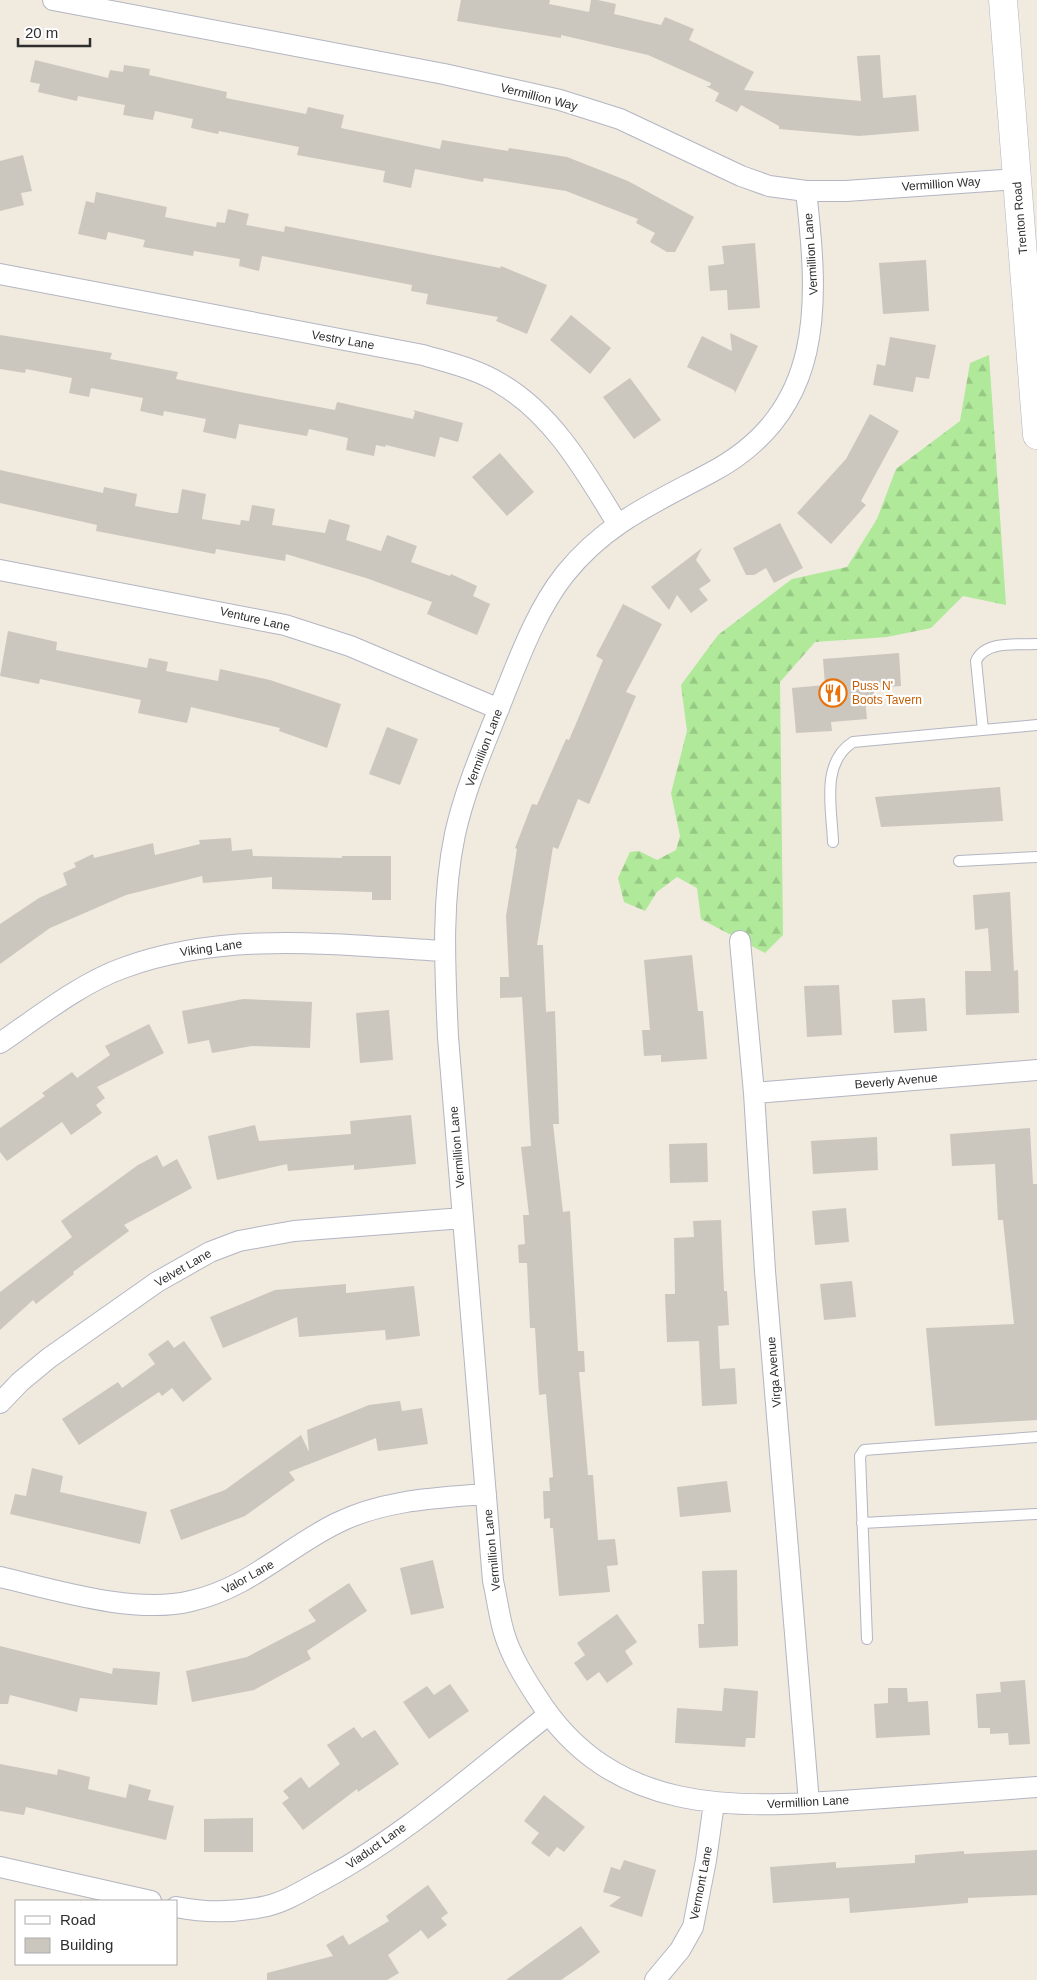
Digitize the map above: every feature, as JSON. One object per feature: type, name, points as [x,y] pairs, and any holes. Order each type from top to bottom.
[{"type":"main road","name":"Trenton Road","points":[[1003,0],[1017,180],[1033,328],[1037,435]]},
{"type":"street","name":"Vermillion Way","points":[[53,0],[444,74],[560,100],[637,126],[741,176],[769,186],[806,190],[846,191],[1017,180]]},
{"type":"street","name":"Vermillion Lane","points":[[806,190],[813,252],[814,298],[810,334],[802,371],[788,401],[763,436],[738,456],[617,523],[592,544],[564,575],[541,612],[516,664],[473,774],[456,832],[448,877],[444,950],[448,1037],[493,1581],[504,1634],[518,1668],[548,1715],[564,1734],[586,1754],[640,1785],[670,1796],[714,1803],[752,1805],[809,1803],[1037,1787]]},
{"type":"street","name":"Vestry Lane","points":[[0,274],[423,355],[472,369],[502,384],[530,404],[559,435],[617,523]]},
{"type":"street","name":"Venture Lane","points":[[0,570],[286,625],[350,646],[498,709]]},
{"type":"street","name":"Viking Lane","points":[[0,1042],[98,979],[123,968],[171,954],[222,945],[281,941],[444,950]]},
{"type":"street","name":"Virga Avenue","points":[[740,941],[754,1093],[765,1271],[809,1803]]},
{"type":"street","name":"Beverly Avenue","points":[[754,1093],[1037,1070]]},
{"type":"street","name":"Velvet Lane","points":[[0,1403],[20,1382],[49,1358],[157,1282],[210,1252],[239,1241],[294,1231],[463,1218]]},
{"type":"street","name":"Valor Lane","points":[[0,1577],[130,1604],[156,1606],[189,1602],[221,1593],[252,1577],[320,1532],[368,1511],[407,1502],[486,1494]]},
{"type":"street","name":"Viaduct Lane","points":[[178,1906],[231,1912],[267,1906],[312,1886],[337,1873],[387,1840],[548,1715]]},
{"type":"street","name":"Vermont Lane","points":[[655,1980],[680,1950],[693,1927],[706,1860],[714,1803]]},
{"type":"street","points":[[0,1866],[148,1900]]},
{"type":"lane","points":[[983,730],[976,661],[978,654],[990,647],[1037,644]]},
{"type":"lane","points":[[834,842],[830,774],[836,759],[853,742],[1037,725]]},
{"type":"lane","points":[[959,861],[1037,857]]},
{"type":"lane","points":[[867,1639],[860,1456],[864,1450],[1037,1437]]},
{"type":"lane","points":[[862,1523],[1037,1514]]},
{"type":"green space","points":[[989,355],[1006,605],[963,596],[931,628],[887,637],[815,642],[780,682],[783,935],[765,953],[701,919],[697,888],[677,877],[657,892],[645,911],[624,902],[618,878],[630,852],[639,851],[657,860],[676,850],[680,836],[671,793],[687,731],[681,685],[718,635],[792,579],[847,567],[877,519],[896,469],[960,421],[970,363]]},
{"type":"building","points":[[461,0],[550,0],[549,4],[589,12],[591,0],[598,0],[616,4],[614,14],[661,25],[665,17],[694,29],[689,40],[754,72],[744,90],[861,101],[857,56],[880,55],[883,98],[916,95],[919,131],[859,136],[779,129],[779,126],[741,105],[737,112],[715,101],[719,93],[706,86],[710,86],[711,83],[648,55],[561,35],[561,38],[457,21]]},
{"type":"building","points":[[35,60],[108,78],[110,70],[123,72],[124,65],[150,69],[149,75],[227,92],[226,98],[306,114],[308,107],[344,115],[341,128],[440,149],[442,140],[508,151],[509,148],[567,157],[628,181],[694,217],[675,252],[667,252],[650,242],[655,233],[636,223],[638,219],[566,191],[484,178],[483,182],[415,169],[411,188],[383,182],[385,171],[297,155],[299,147],[219,131],[218,134],[191,128],[193,119],[155,111],[153,120],[123,115],[125,105],[78,96],[77,101],[38,92],[40,84],[30,82]]},
{"type":"building","points":[[23,155],[32,191],[21,193],[24,205],[0,211],[0,161]]},
{"type":"building","points":[[96,192],[167,207],[165,217],[216,227],[217,222],[225,223],[228,209],[249,214],[246,225],[284,232],[285,226],[500,268],[501,266],[547,285],[527,334],[496,321],[498,317],[426,304],[428,294],[411,291],[412,285],[262,256],[259,271],[239,266],[240,259],[194,251],[193,256],[143,247],[145,240],[108,232],[106,240],[78,234],[86,201],[94,203]]},
{"type":"building","points":[[755,243],[760,308],[728,310],[727,290],[710,291],[708,266],[724,264],[722,246]]},
{"type":"building","points":[[926,260],[929,311],[883,314],[879,263]]},
{"type":"building","points":[[571,315],[611,348],[590,374],[550,340]]},
{"type":"building","points":[[730,333],[758,346],[735,393],[734,390],[687,367],[702,336],[732,351]]},
{"type":"building","points":[[0,335],[112,353],[110,359],[178,372],[176,379],[245,393],[335,410],[337,402],[413,419],[415,412],[413,410],[463,423],[458,442],[440,437],[435,457],[386,445],[385,447],[376,445],[374,456],[346,450],[348,438],[309,429],[307,436],[239,424],[236,439],[203,432],[206,419],[164,411],[163,416],[140,411],[143,398],[91,388],[89,397],[69,393],[72,378],[26,369],[25,373],[0,369]]},
{"type":"building","points":[[890,337],[936,345],[929,379],[916,377],[913,392],[873,385],[877,364],[885,366]]},
{"type":"building","points":[[630,378],[661,420],[634,439],[603,397]]},
{"type":"building","points":[[870,414],[899,431],[861,501],[866,505],[831,544],[797,513],[846,459]]},
{"type":"building","points":[[500,453],[534,492],[507,516],[472,477]]},
{"type":"building","points":[[0,470],[103,493],[104,487],[137,494],[135,506],[172,513],[178,513],[182,489],[206,494],[202,519],[240,525],[241,520],[249,521],[252,505],[275,509],[272,525],[325,533],[329,519],[350,525],[346,540],[381,551],[387,535],[417,546],[411,562],[450,576],[451,574],[477,586],[473,596],[490,604],[477,635],[427,614],[432,602],[366,578],[286,554],[285,561],[216,549],[215,554],[96,531],[97,525],[0,503]]},
{"type":"building","points":[[780,523],[803,568],[774,583],[766,568],[754,575],[746,575],[733,548]]},
{"type":"building","points":[[702,548],[696,560],[711,581],[699,589],[708,600],[691,613],[677,595],[669,610],[651,587]]},
{"type":"building","points":[[623,604],[662,624],[626,692],[636,696],[589,804],[578,799],[558,849],[553,847],[537,945],[543,945],[546,1012],[555,1011],[559,1124],[553,1124],[563,1212],[570,1211],[578,1351],[584,1351],[585,1372],[579,1372],[588,1475],[593,1475],[598,1540],[615,1539],[618,1565],[607,1566],[610,1592],[559,1596],[553,1528],[550,1528],[550,1518],[544,1519],[543,1491],[550,1491],[549,1478],[553,1477],[546,1394],[539,1395],[535,1328],[530,1328],[527,1263],[519,1263],[518,1245],[525,1244],[523,1215],[529,1215],[521,1147],[531,1146],[522,997],[500,998],[500,977],[509,977],[506,916],[517,849],[515,848],[532,804],[537,805],[566,739],[569,740],[603,660],[596,656]]},
{"type":"building","points":[[8,631],[57,642],[56,650],[147,668],[149,658],[168,662],[166,671],[218,681],[220,669],[270,680],[341,704],[327,748],[279,731],[280,728],[191,707],[187,723],[138,713],[141,700],[40,679],[39,684],[0,676]]},
{"type":"building","name":"Puss N' Boots Tavern","points":[[899,653],[901,686],[874,688],[874,697],[865,698],[867,719],[831,722],[832,731],[796,733],[792,688],[825,685],[823,659]]},
{"type":"building","points":[[387,727],[418,739],[400,785],[369,774]]},
{"type":"building","points":[[1000,787],[1003,821],[881,827],[875,797]]},
{"type":"building","points":[[231,838],[232,851],[252,849],[253,856],[342,858],[342,856],[391,856],[391,900],[372,900],[372,892],[272,889],[272,877],[203,883],[202,876],[126,895],[50,928],[0,964],[0,924],[39,898],[67,885],[63,873],[76,867],[74,863],[93,854],[94,858],[153,843],[155,855],[200,844],[199,840]]},
{"type":"building","points":[[1010,892],[1014,971],[1018,970],[1019,1013],[966,1015],[965,971],[991,971],[988,928],[975,930],[973,895]]},
{"type":"building","points":[[692,955],[698,1011],[703,1011],[707,1059],[661,1062],[661,1055],[644,1056],[642,1030],[650,1030],[644,960]]},
{"type":"building","points":[[839,985],[842,1035],[807,1037],[804,986]]},
{"type":"building","points":[[925,998],[927,1031],[894,1033],[892,1000]]},
{"type":"building","points":[[243,999],[312,1002],[310,1048],[252,1046],[212,1053],[209,1040],[188,1044],[182,1011]]},
{"type":"building","points":[[389,1010],[393,1060],[360,1063],[356,1013]]},
{"type":"building","points":[[149,1024],[164,1053],[97,1087],[105,1098],[96,1105],[102,1113],[71,1135],[62,1122],[7,1161],[0,1152],[0,1128],[45,1096],[42,1093],[72,1072],[77,1078],[110,1055],[105,1046]]},
{"type":"building","points":[[411,1115],[416,1164],[354,1170],[354,1165],[288,1171],[287,1164],[217,1180],[208,1136],[255,1125],[259,1141],[351,1134],[350,1121]]},
{"type":"building","points":[[1030,1128],[1033,1184],[1037,1184],[1037,1420],[935,1426],[926,1328],[1014,1324],[1003,1220],[998,1220],[995,1164],[952,1166],[950,1134]]},
{"type":"building","points":[[877,1137],[878,1170],[813,1174],[811,1141]]},
{"type":"building","points":[[707,1143],[708,1182],[670,1183],[669,1144]]},
{"type":"building","points":[[157,1155],[163,1167],[177,1159],[192,1188],[124,1225],[129,1231],[73,1272],[74,1274],[36,1304],[33,1300],[0,1330],[0,1292],[72,1237],[61,1221],[138,1165]]},
{"type":"building","points":[[846,1208],[849,1242],[815,1245],[812,1211]]},
{"type":"building","points":[[721,1220],[724,1291],[727,1291],[729,1325],[718,1326],[720,1369],[735,1368],[737,1404],[702,1406],[699,1341],[667,1342],[665,1294],[675,1294],[674,1238],[694,1237],[693,1221]]},
{"type":"building","points":[[852,1281],[856,1317],[824,1320],[820,1284]]},
{"type":"building","points":[[346,1284],[346,1293],[414,1286],[420,1336],[386,1340],[385,1330],[299,1337],[297,1317],[223,1348],[210,1317],[275,1290]]},
{"type":"building","points":[[168,1340],[174,1348],[184,1341],[212,1379],[183,1402],[172,1388],[162,1396],[159,1392],[79,1445],[62,1419],[118,1382],[122,1388],[155,1364],[148,1354]]},
{"type":"building","points":[[400,1401],[402,1411],[422,1408],[428,1444],[378,1451],[376,1438],[289,1472],[295,1480],[245,1516],[181,1540],[170,1510],[225,1490],[301,1435],[309,1452],[307,1430],[369,1405]]},
{"type":"building","points":[[32,1468],[63,1476],[60,1492],[147,1512],[140,1544],[10,1514],[15,1494],[26,1496]]},
{"type":"building","points":[[727,1481],[731,1512],[680,1517],[677,1487]]},
{"type":"building","points":[[433,1560],[444,1608],[411,1615],[400,1568]]},
{"type":"building","points":[[737,1570],[738,1646],[699,1648],[698,1624],[704,1624],[702,1571]]},
{"type":"building","points":[[349,1583],[367,1611],[307,1651],[311,1659],[254,1690],[192,1702],[186,1671],[247,1657],[316,1621],[308,1610]]},
{"type":"building","points":[[617,1614],[637,1642],[625,1651],[633,1664],[607,1683],[599,1672],[587,1681],[574,1663],[585,1655],[577,1643]]},
{"type":"building","points":[[0,1646],[112,1674],[113,1668],[160,1672],[157,1705],[80,1698],[77,1712],[10,1695],[8,1704],[0,1704]]},
{"type":"building","points":[[1025,1680],[1030,1744],[1009,1745],[1008,1733],[990,1734],[990,1728],[978,1728],[976,1694],[1001,1692],[1000,1682]]},
{"type":"building","points":[[450,1684],[469,1711],[429,1739],[403,1702],[427,1686],[434,1695]]},
{"type":"building","points":[[724,1688],[758,1691],[755,1738],[746,1738],[745,1747],[675,1743],[677,1708],[722,1711]]},
{"type":"building","points":[[888,1688],[907,1688],[908,1702],[928,1701],[930,1735],[876,1738],[874,1704],[888,1703]]},
{"type":"building","points":[[354,1727],[362,1738],[375,1730],[399,1764],[358,1792],[357,1789],[303,1830],[282,1803],[289,1798],[283,1791],[301,1777],[309,1788],[340,1764],[327,1745]]},
{"type":"building","points":[[0,1764],[57,1775],[58,1769],[90,1777],[88,1789],[126,1798],[129,1784],[151,1790],[148,1800],[174,1806],[166,1840],[26,1807],[24,1815],[0,1811]]},
{"type":"building","points":[[544,1795],[585,1827],[564,1852],[557,1847],[549,1857],[531,1843],[539,1833],[524,1821]]},
{"type":"building","points":[[253,1818],[253,1852],[204,1852],[204,1819]]},
{"type":"building","points":[[1037,1850],[1037,1895],[968,1898],[968,1903],[850,1913],[849,1898],[773,1903],[770,1867],[836,1862],[836,1868],[915,1863],[915,1855],[964,1851],[964,1854]]},
{"type":"building","points":[[624,1860],[656,1870],[642,1917],[609,1906],[621,1897],[603,1892],[611,1867],[620,1870]]},
{"type":"building","points":[[428,1885],[448,1913],[441,1918],[447,1925],[428,1939],[421,1930],[388,1955],[399,1973],[387,1980],[267,1980],[267,1973],[333,1956],[326,1945],[343,1935],[349,1945],[389,1921],[386,1916]]},
{"type":"building","points":[[581,1926],[600,1952],[583,1965],[561,1980],[506,1980]]},
{"type":"place","name":"Puss N' Boots Tavern","points":[[833,693]]}]
